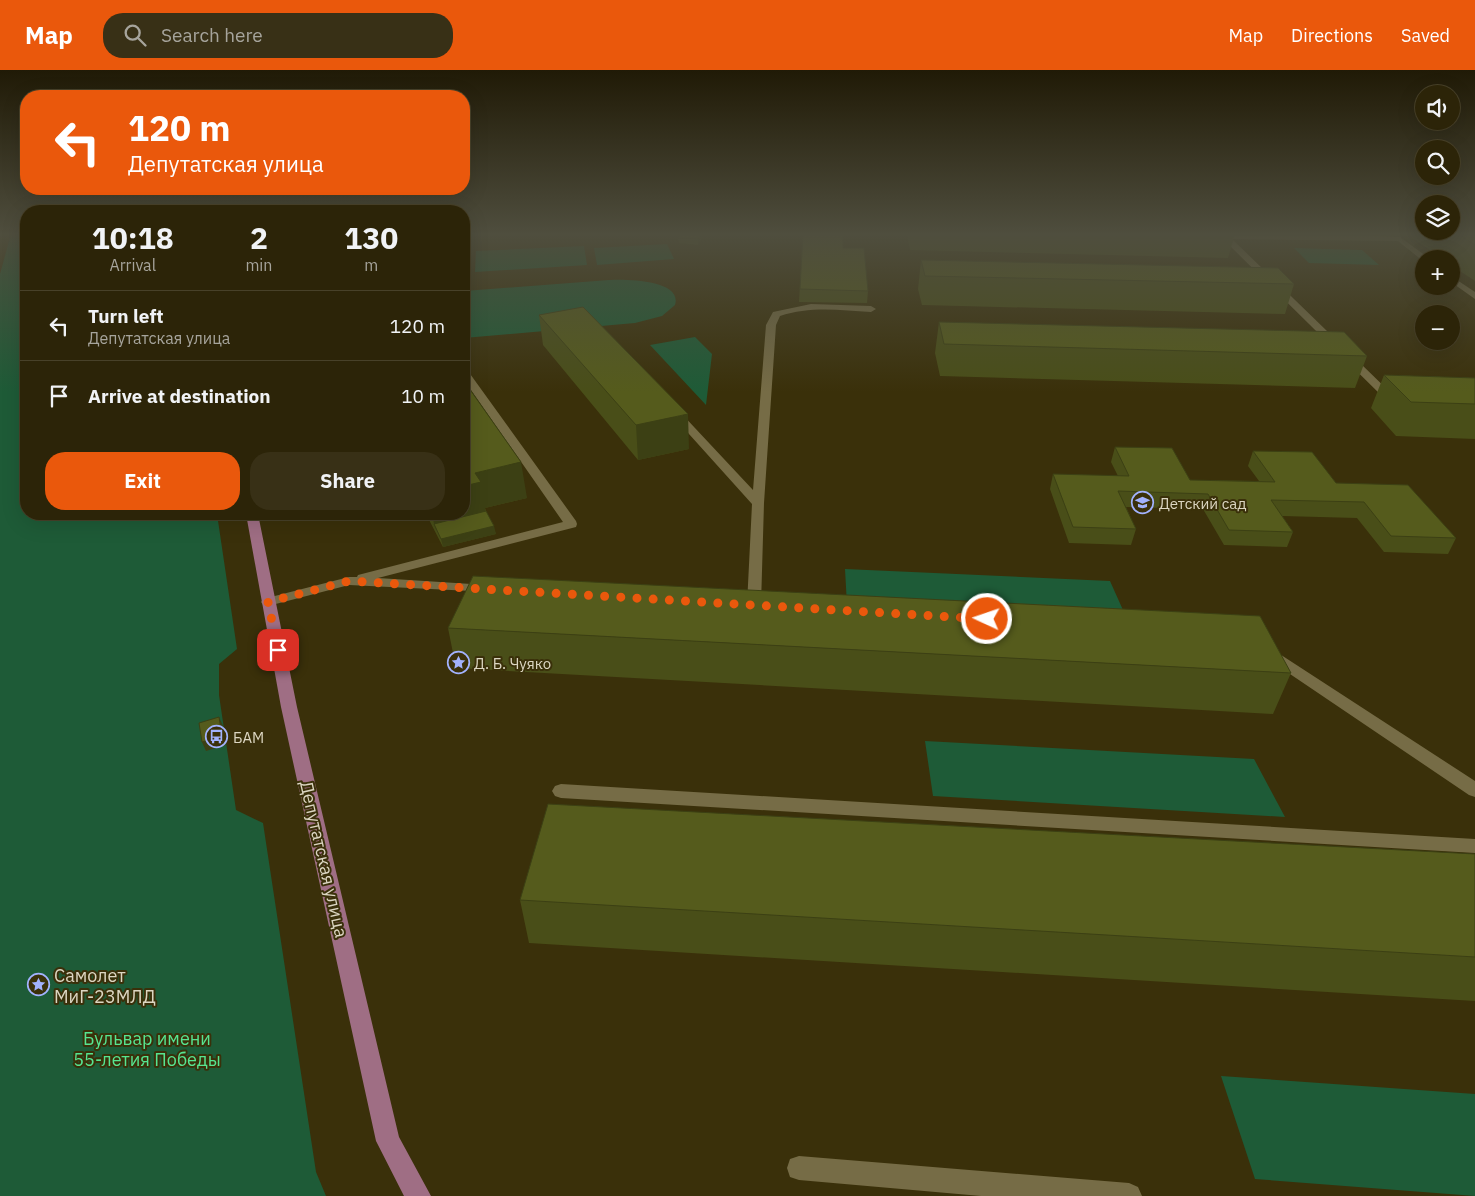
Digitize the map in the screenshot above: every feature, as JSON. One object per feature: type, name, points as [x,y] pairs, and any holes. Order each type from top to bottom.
[{"type":"main road","name":"Депутатская улица","points":[[253,520],[291,716],[388,1141],[418,1196]]},
{"type":"lane","points":[[1276,287],[1390,398],[1400,399]]},
{"type":"lane","points":[[1462,287],[1475,296]]},
{"type":"lane","points":[[1262,290],[1281,291]]},
{"type":"lane","points":[[734,604],[759,605],[758,503],[772,325],[776,314],[789,308],[870,309]]},
{"type":"lane","points":[[1326,353],[1346,353]]},
{"type":"lane","points":[[268,602],[571,524],[470,381]]},
{"type":"lane","points":[[664,402],[758,503]]},
{"type":"lane","points":[[349,581],[497,590]]},
{"type":"lane","points":[[1255,644],[1475,790]]},
{"type":"lane","points":[[561,791],[1475,846]]},
{"type":"lane","points":[[799,1168],[1129,1196]]},
{"type":"green space","name":"Бульвар имени 55-летия Победы","points":[[0,287],[20,287],[20,520],[218,520],[237,649],[219,664],[219,695],[236,810],[263,823],[316,1172],[326,1196],[0,1196]]},
{"type":"green space","points":[[523,287],[664,287],[675,296],[675,305],[662,316],[635,323],[470,337],[470,291]]},
{"type":"green space","points":[[695,337],[712,354],[706,405],[650,345]]},
{"type":"green space","points":[[845,569],[1110,581],[1127,619],[847,605]]},
{"type":"green space","points":[[925,741],[1254,759],[1285,817],[933,796]]},
{"type":"green space","points":[[1221,1076],[1475,1094],[1475,1196],[1255,1179]]},
{"type":"building","points":[[800,287],[868,287],[868,291],[800,289]]},
{"type":"building","points":[[583,307],[688,414],[636,425],[539,315]]},
{"type":"building","points":[[939,322],[1344,332],[1367,356],[944,344]]},
{"type":"building","points":[[1384,375],[1475,378],[1475,404],[1411,402]]},
{"type":"building","points":[[470,390],[521,462],[475,473],[481,482],[470,485]]},
{"type":"building","points":[[1115,447],[1172,448],[1190,480],[1275,482],[1253,451],[1312,452],[1336,483],[1408,485],[1456,538],[1391,536],[1364,502],[1271,500],[1293,532],[1229,530],[1208,494],[1118,491],[1136,529],[1073,527],[1053,474],[1129,476]]},
{"type":"building","points":[[486,511],[494,526],[441,539],[434,524],[450,520],[470,520],[470,515]]},
{"type":"building","points":[[473,576],[1260,616],[1291,673],[448,628]]},
{"type":"building","points":[[219,717],[222,736],[202,742],[199,723]]},
{"type":"building","points":[[548,804],[1475,854],[1475,957],[520,900]]},
{"type":"place","name":"Детский сад","points":[[1143,503]]},
{"type":"place","name":"Д. Б. Чуяко","points":[[458,663]]},
{"type":"place","name":"БАМ","points":[[217,737]]},
{"type":"place","name":"Самолет МиГ-23МЛД","points":[[38,985]]},
{"type":"route","points":[[278,650],[268,602],[349,581],[987,619]]}]
